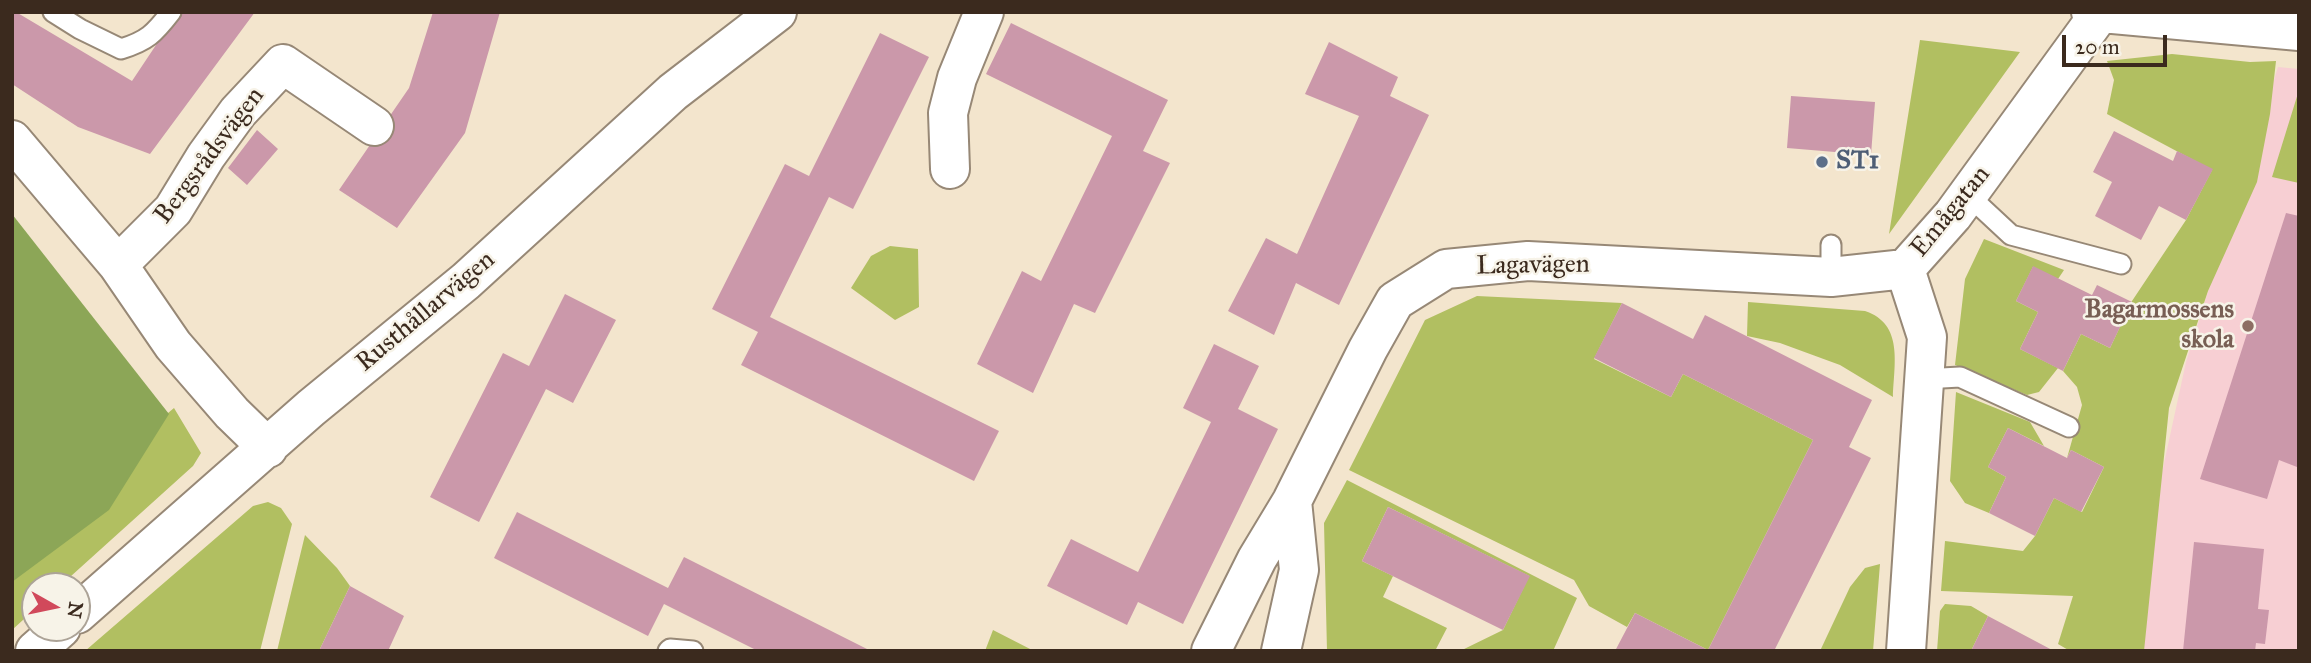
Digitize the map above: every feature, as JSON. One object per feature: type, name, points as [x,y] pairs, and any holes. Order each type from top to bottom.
[{"type":"street","name":"Rusthållarvägen","points":[[91,602],[311,408],[467,281],[673,92],[778,12]]},
{"type":"street","points":[[950,169],[948,113],[957,78],[984,12]]},
{"type":"street","points":[[2104,13],[2299,31]]},
{"type":"street","name":"Emågatan","points":[[1906,651],[1927,337],[1905,269],[1968,195],[2104,13]]},
{"type":"street","name":"Bergsrådsvägen","points":[[118,265],[173,209],[205,156],[238,112],[284,64],[374,126]]},
{"type":"street","points":[[12,140],[118,265],[173,345],[232,413],[268,448]]},
{"type":"street","name":"Lagavägen","points":[[1211,651],[1395,301],[1446,269],[1528,261],[1831,261],[1905,269]]},
{"type":"street","points":[[1281,651],[1299,570],[1292,501]]},
{"type":"lane","points":[[53,12],[121,49],[139,44],[154,34],[171,12]]},
{"type":"lane","points":[[1968,195],[2011,235],[2121,264]]},
{"type":"lane","points":[[1924,379],[1960,377],[2069,427]]},
{"type":"lane","points":[[668,651],[693,651]]},
{"type":"shaded area","name":"Bagarmossens skola","points":[[2278,67],[2299,69],[2299,651],[2134,651],[2138,583],[2186,362]]},
{"type":"green space","points":[[1920,40],[2020,52],[1889,234],[1916,66]]},
{"type":"green space","points":[[2172,54],[2250,62],[2276,61],[2270,114],[2257,182],[2208,291],[2169,408],[2144,651],[2070,651],[2058,644],[2073,596],[1941,591],[1945,541],[2023,551],[2035,536],[2054,498],[2082,512],[2104,467],[2071,450],[2067,458],[2082,405],[2077,387],[2063,371],[2081,334],[2110,348],[2132,301],[2186,220],[2212,170],[2107,114],[2114,80],[2107,61]]},
{"type":"green space","points":[[2299,90],[2299,183],[2272,177]]},
{"type":"green space","points":[[12,214],[169,414],[109,510],[25,572],[21,572],[21,575],[12,582]]},
{"type":"green space","points":[[1984,239],[2064,270],[2058,279],[2033,267],[2016,301],[2038,312],[2020,349],[2058,368],[2039,392],[2027,395],[1955,365],[1965,279]]},
{"type":"green space","points":[[890,246],[918,249],[919,307],[895,320],[851,288],[871,256]]},
{"type":"green space","points":[[1477,296],[1622,303],[1594,359],[1671,397],[1683,374],[1813,440],[1708,650],[1635,613],[1627,627],[1589,606],[1574,580],[1349,470],[1425,320]]},
{"type":"green space","points":[[1748,302],[1865,311],[1877,317],[1886,325],[1894,346],[1893,397],[1840,365],[1780,343],[1747,336]]},
{"type":"green space","points":[[12,355],[168,413],[174,408],[201,453],[193,466],[76,572],[21,572],[21,622],[12,630]]},
{"type":"green space","points":[[1956,392],[2030,422],[2044,446],[2008,428],[1988,467],[2006,477],[1989,513],[1965,503],[1950,481]]},
{"type":"green space","points":[[1347,480],[1577,598],[1553,651],[1460,651],[1503,630],[1529,576],[1388,507],[1362,561],[1393,576],[1383,597],[1447,628],[1435,651],[1327,651],[1324,523]]},
{"type":"green space","points":[[268,502],[281,508],[292,524],[260,651],[85,651],[253,506]]},
{"type":"green space","points":[[305,535],[337,568],[350,586],[319,651],[277,651]]},
{"type":"green space","points":[[1880,564],[1873,651],[1820,651],[1850,587],[1865,568]]},
{"type":"green space","points":[[1945,604],[1971,606],[1988,616],[1971,651],[1937,651],[1940,611]]},
{"type":"green space","points":[[993,630],[1034,651],[985,651]]},
{"type":"building","points":[[12,12],[132,81],[178,12],[255,12],[150,154],[78,127],[12,84]]},
{"type":"building","points":[[433,12],[500,12],[465,133],[397,228],[339,190],[409,88]]},
{"type":"building","points":[[1011,23],[1168,100],[1143,151],[1170,163],[1095,313],[1074,304],[1033,393],[977,364],[1022,271],[1041,281],[1112,136],[986,74]]},
{"type":"building","points":[[880,33],[929,57],[853,209],[829,197],[770,317],[999,431],[974,481],[741,365],[758,332],[712,309],[785,164],[809,176]]},
{"type":"building","points":[[1329,42],[1398,77],[1390,96],[1429,115],[1339,305],[1296,283],[1274,335],[1228,311],[1266,238],[1297,254],[1359,116],[1305,94]]},
{"type":"building","points":[[1791,96],[1875,102],[1871,155],[1787,148]]},
{"type":"building","points":[[257,130],[278,149],[247,185],[228,168]]},
{"type":"building","points":[[2114,131],[2173,161],[2177,151],[2213,169],[2186,220],[2159,206],[2141,240],[2095,216],[2112,182],[2093,172]]},
{"type":"building","points":[[2286,213],[2299,216],[2299,463],[2297,467],[2279,460],[2267,499],[2200,479]]},
{"type":"building","points":[[2033,266],[2092,295],[2097,285],[2132,302],[2110,348],[2081,334],[2063,371],[2020,349],[2038,312],[2016,301]]},
{"type":"building","points":[[565,294],[616,320],[573,403],[546,389],[479,522],[430,497],[503,353],[529,366]]},
{"type":"building","points":[[1622,303],[1693,339],[1705,315],[1872,400],[1849,447],[1871,458],[1774,651],[1615,651],[1635,613],[1708,650],[1813,440],[1683,374],[1671,397],[1594,358]]},
{"type":"building","points":[[1214,344],[1259,366],[1238,409],[1278,429],[1183,624],[1138,602],[1127,625],[1047,586],[1071,539],[1138,572],[1211,422],[1183,408]]},
{"type":"building","points":[[2008,428],[2067,458],[2071,450],[2104,467],[2081,512],[2054,498],[2035,536],[1989,513],[2006,477],[1988,467]]},
{"type":"building","points":[[1388,507],[1530,576],[1503,630],[1362,561]]},
{"type":"building","points":[[517,512],[668,588],[684,557],[871,651],[758,651],[664,604],[648,636],[494,558]]},
{"type":"building","points":[[2194,542],[2264,549],[2258,609],[2269,610],[2265,644],[2256,643],[2255,651],[2183,651]]},
{"type":"building","points":[[350,586],[404,616],[388,651],[319,651]]},
{"type":"building","points":[[1988,616],[2054,651],[1971,651]]},
{"type":"place","name":"ST1","points":[[1822,162]]},
{"type":"place","name":"Bagarmossens skola","points":[[2248,326]]}]
